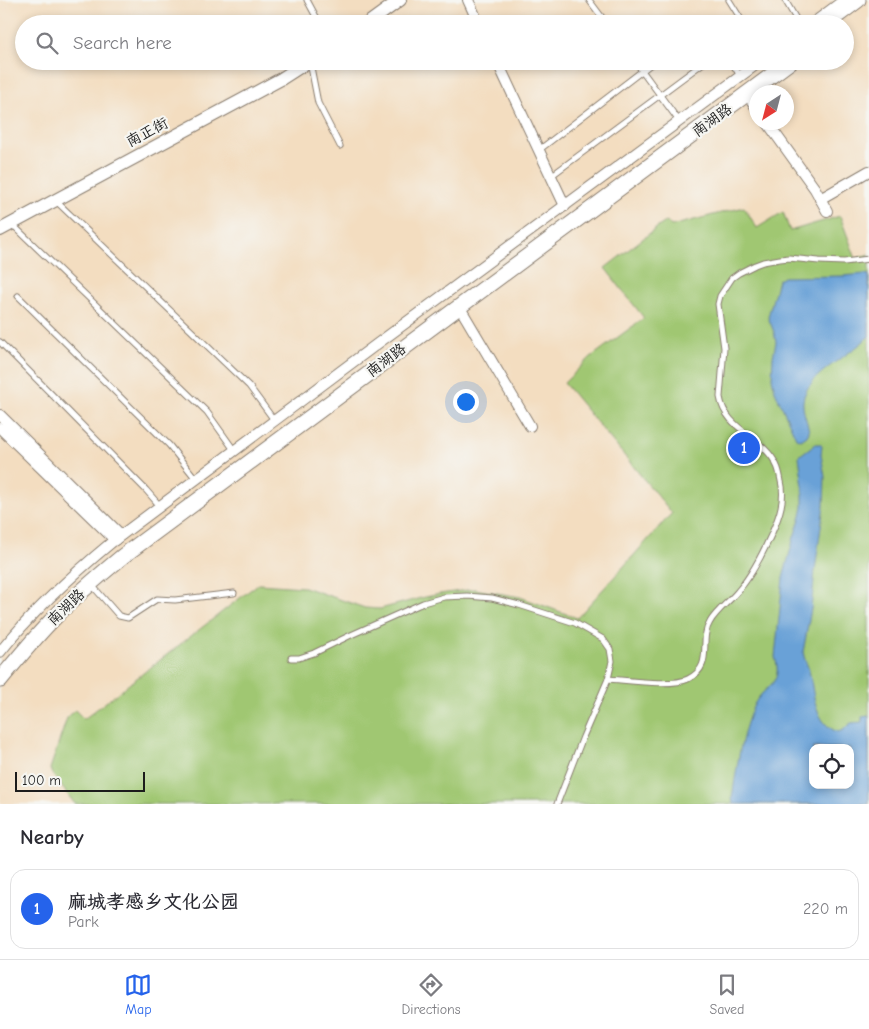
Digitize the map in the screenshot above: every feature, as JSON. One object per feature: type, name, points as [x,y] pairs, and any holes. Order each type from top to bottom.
[{"type":"main road","points":[[838,15],[858,0]]},
{"type":"main road","points":[[854,15],[869,4]]},
{"type":"main road","name":"南湖路","points":[[0,665],[50,608],[84,576],[117,549],[763,70]]},
{"type":"main road","name":"南湖路","points":[[0,680],[57,615],[123,556],[779,70]]},
{"type":"street","points":[[379,15],[400,0]]},
{"type":"street","points":[[468,0],[475,15]]},
{"type":"street","points":[[823,15],[841,1]]},
{"type":"street","name":"南正街","points":[[0,230],[295,70]]},
{"type":"street","points":[[501,70],[565,206]]},
{"type":"street","points":[[0,652],[44,602],[86,563],[118,538],[748,70]]},
{"type":"street","points":[[773,130],[815,189],[827,211]]},
{"type":"street","points":[[820,199],[869,171]]},
{"type":"street","points":[[459,306],[530,426]]},
{"type":"street","points":[[0,415],[118,538]]},
{"type":"street","points":[[0,428],[118,538]]},
{"type":"lane","points":[[307,0],[315,15]]},
{"type":"lane","points":[[590,0],[601,15]]},
{"type":"lane","points":[[729,0],[738,15]]},
{"type":"lane","points":[[784,0],[793,15]]},
{"type":"lane","points":[[312,70],[318,103],[340,146]]},
{"type":"lane","points":[[551,176],[694,70]]},
{"type":"lane","points":[[736,70],[740,76]]},
{"type":"lane","points":[[539,150],[642,71],[679,122]]},
{"type":"lane","points":[[55,200],[249,386],[275,421]]},
{"type":"lane","points":[[12,224],[206,412],[234,451]]},
{"type":"lane","points":[[608,679],[642,682],[679,682],[688,679],[696,673],[705,658],[706,634],[709,623],[739,591],[750,575],[781,509],[782,491],[777,466],[763,447],[730,420],[721,403],[724,348],[718,309],[720,296],[727,285],[739,273],[755,265],[772,260],[789,258],[844,262],[869,259]]},
{"type":"lane","points":[[18,296],[169,445],[196,479]]},
{"type":"lane","points":[[0,342],[160,506]]},
{"type":"lane","points":[[90,584],[119,616],[128,618],[158,598],[175,600],[234,593]]},
{"type":"lane","points":[[291,658],[307,656],[423,603],[449,597],[478,596],[506,601],[575,623],[598,636],[607,644],[612,655],[612,661],[608,679],[557,804]]},
{"type":"green space","points":[[744,207],[757,228],[783,212],[790,231],[840,216],[856,259],[869,254],[869,804],[75,804],[50,769],[67,718],[75,710],[84,719],[258,584],[304,587],[365,608],[380,609],[421,598],[474,589],[520,597],[577,618],[672,513],[564,383],[591,357],[644,318],[605,268],[667,221],[671,226]]},
{"type":"water","points":[[869,275],[869,336],[812,382],[806,391],[803,401],[803,409],[809,432],[801,440],[796,438],[775,391],[772,378],[776,342],[768,317],[778,280],[783,277]]},
{"type":"water","points":[[815,444],[820,444],[822,446],[821,455],[825,477],[824,505],[811,609],[803,652],[817,708],[824,723],[838,732],[851,723],[862,722],[862,717],[868,716],[869,804],[733,804],[732,798],[742,740],[749,717],[757,699],[775,680],[777,674],[775,657],[783,578],[803,507],[803,487],[799,456]]},
{"type":"place","name":"麻城孝感乡文化公园","points":[[744,448]]}]
